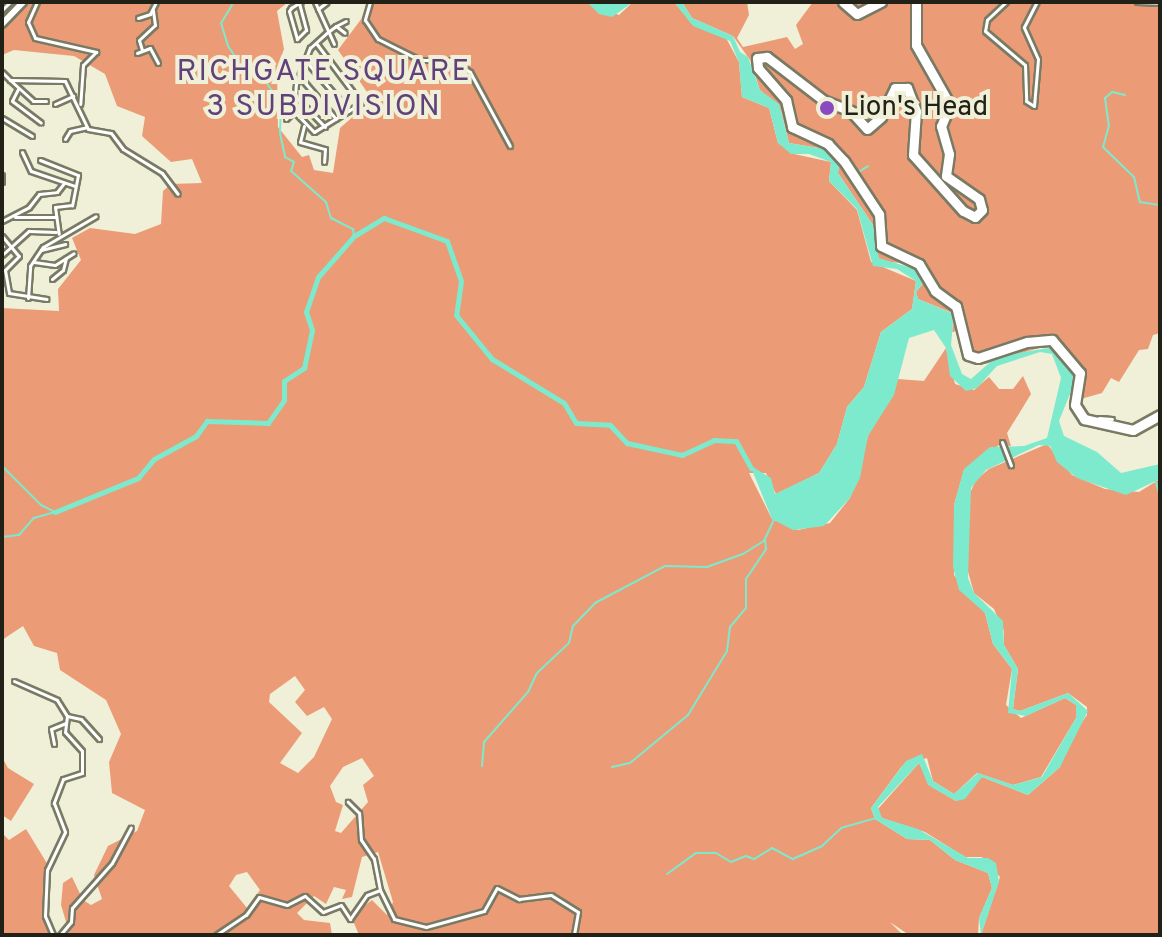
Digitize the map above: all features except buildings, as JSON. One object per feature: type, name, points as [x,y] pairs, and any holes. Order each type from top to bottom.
[{"type":"highway","points":[[843,2],[860,14],[881,2]]},
{"type":"highway","points":[[916,2],[916,45],[950,105],[941,126],[949,154],[946,176],[976,195],[981,213],[968,215],[913,155],[916,111],[907,88],[894,89],[881,117],[867,129],[851,111],[823,100],[759,56],[758,68],[786,100],[792,127],[828,144],[852,174],[881,217],[881,246],[919,264],[935,291],[956,306],[967,354],[978,358],[1038,339],[1057,343],[1080,373],[1075,405],[1080,415],[1128,430],[1141,429],[1160,415]]},
{"type":"main road","points":[[2,24],[23,2]]},
{"type":"street","points":[[2,10],[10,2]]},
{"type":"street","points":[[37,2],[28,22],[35,38],[96,52],[83,65],[79,105]]},
{"type":"street","points":[[156,2],[153,10],[156,22],[141,35],[140,52],[151,48],[158,63]]},
{"type":"street","points":[[300,2],[306,30],[297,39],[289,11],[300,2]]},
{"type":"street","points":[[315,2],[334,44]]},
{"type":"street","points":[[318,9],[327,2]]},
{"type":"street","points":[[370,2],[365,20],[378,39],[420,60],[452,60],[470,72],[510,146]]},
{"type":"street","points":[[1006,2],[987,20],[985,31],[1025,65],[1026,101],[1034,106],[1038,59],[1024,27],[1037,2]]},
{"type":"street","points":[[1137,2],[1160,3]]},
{"type":"street","points":[[138,18],[153,10]]},
{"type":"street","points":[[316,43],[361,103],[314,132],[304,126],[294,111],[300,77],[305,60],[316,43],[346,21]]},
{"type":"street","points":[[336,26],[345,33]]},
{"type":"street","points":[[305,60],[349,111]]},
{"type":"street","points":[[2,72],[35,102],[46,101]]},
{"type":"street","points":[[300,77],[336,119]]},
{"type":"street","points":[[10,80],[65,81],[87,127]]},
{"type":"street","points":[[18,89],[12,100],[41,123]]},
{"type":"street","points":[[55,104],[82,96]]},
{"type":"street","points":[[295,96],[325,127]]},
{"type":"street","points":[[28,113],[35,102]]},
{"type":"street","points":[[286,119],[294,111]]},
{"type":"street","points":[[2,118],[32,136]]},
{"type":"street","points":[[298,135],[304,126]]},
{"type":"street","points":[[65,139],[70,131],[87,127],[111,133],[123,149],[162,173],[178,194]]},
{"type":"street","points":[[292,134],[298,135],[305,146],[325,149],[324,162]]},
{"type":"street","points":[[22,152],[31,171],[75,186]]},
{"type":"street","points":[[40,160],[76,173],[72,205],[57,204],[55,217],[58,233]]},
{"type":"street","points":[[2,175],[2,182]]},
{"type":"street","points":[[2,221],[64,183]]},
{"type":"street","points":[[28,298],[33,262],[41,250],[58,233],[96,216]]},
{"type":"street","points":[[9,217],[55,217]]},
{"type":"street","points":[[2,255],[29,231],[58,233]]},
{"type":"street","points":[[2,236],[19,259],[5,273],[9,293],[47,299]]},
{"type":"street","points":[[41,250],[65,244]]},
{"type":"street","points":[[33,262],[51,265],[74,253]]},
{"type":"street","points":[[52,279],[64,269],[66,258]]},
{"type":"street","points":[[1080,415],[1112,419]]},
{"type":"street","points":[[1002,442],[1011,465]]},
{"type":"street","points":[[14,681],[56,700],[67,716],[65,732],[82,751],[84,767],[80,776],[63,779],[54,803],[65,832],[47,866],[44,914],[53,935]]},
{"type":"street","points":[[67,716],[81,719],[99,739]]},
{"type":"street","points":[[54,744],[51,729],[66,723]]},
{"type":"street","points":[[348,802],[360,815],[361,840],[374,859],[380,890],[394,919],[418,927],[478,914],[488,908],[497,888],[519,899],[551,895],[578,912],[574,935]]},
{"type":"street","points":[[60,935],[71,922],[72,908],[112,863],[131,828]]},
{"type":"street","points":[[216,935],[246,915],[259,897],[287,905],[305,896],[323,912],[341,905],[350,919],[367,895],[380,890]]},
{"type":"shaded area","points":[[28,2],[288,2],[277,11],[284,49],[277,69],[278,127],[302,157],[309,155],[314,170],[333,173],[340,128],[355,115],[378,109],[379,98],[367,92],[338,50],[374,2],[587,2],[619,15],[633,2],[674,2],[693,25],[726,38],[739,62],[742,97],[769,108],[778,143],[794,154],[831,162],[829,181],[857,210],[871,262],[916,281],[912,309],[881,332],[864,387],[847,407],[837,444],[819,473],[776,494],[766,473],[749,473],[772,519],[798,530],[830,523],[850,498],[868,436],[898,379],[924,381],[946,348],[955,384],[974,390],[989,377],[999,389],[1013,389],[1023,376],[1031,394],[1007,433],[1011,446],[999,445],[964,470],[954,505],[954,575],[985,613],[993,644],[1012,669],[1006,705],[1021,718],[1065,698],[1076,705],[1076,718],[1041,777],[1013,785],[977,773],[954,794],[933,781],[927,758],[902,766],[871,808],[875,819],[907,839],[930,840],[955,860],[988,873],[992,888],[979,918],[978,935],[909,935],[890,922],[903,935],[359,935],[351,916],[372,900],[387,915],[393,902],[378,852],[362,857],[352,897],[342,899],[346,890],[334,887],[326,904],[314,896],[297,913],[304,920],[330,923],[332,935],[70,935],[61,905],[63,883],[72,877],[83,900],[91,905],[102,899],[94,875],[108,846],[137,831],[145,810],[112,793],[109,762],[121,734],[106,700],[60,670],[57,653],[34,646],[23,626],[2,640],[2,308],[59,311],[58,289],[81,260],[72,238],[90,228],[135,234],[161,224],[163,191],[171,184],[202,183],[192,159],[171,162],[142,136],[145,117],[117,106],[105,74],[74,56],[14,50],[2,55],[2,26]],"holes":[[[295,676],[305,690],[295,702],[307,716],[324,707],[332,719],[314,757],[298,773],[280,763],[302,733],[269,702],[270,694]],[[362,758],[374,776],[363,785],[368,802],[341,833],[335,831],[343,805],[336,802],[330,786],[343,767]],[[247,872],[260,890],[247,908],[229,886],[236,875]]]},
{"type":"shaded area","points":[[682,2],[747,2],[749,15],[737,38],[743,47],[787,37],[795,49],[803,44],[796,25],[813,2],[1160,2],[1160,333],[1153,335],[1148,349],[1139,350],[1119,382],[1111,378],[1102,393],[1070,402],[1074,374],[1059,351],[1046,346],[985,364],[970,362],[959,346],[958,331],[952,332],[955,314],[918,299],[916,292],[925,281],[907,263],[883,262],[877,256],[873,225],[838,173],[839,162],[825,149],[789,143],[781,111],[760,90],[750,60],[733,36],[692,18]]},
{"type":"shaded area","points":[[1047,444],[1072,475],[1105,489],[1139,492],[1160,479],[1160,935],[981,935],[1000,877],[982,857],[965,857],[925,832],[882,818],[877,810],[919,763],[932,787],[956,801],[982,777],[1028,795],[1060,767],[1067,744],[1087,715],[1087,707],[1068,693],[1020,711],[1013,709],[1018,669],[1004,645],[1004,631],[994,609],[974,593],[967,568],[970,493],[976,480],[989,469]]},
{"type":"shaded area","points":[[2,757],[8,768],[34,784],[11,821],[2,815]]},
{"type":"shaded area","points":[[26,829],[48,865],[49,935],[2,935],[2,833],[9,840]]},
{"type":"water","points":[[587,2],[633,2],[612,17],[599,14]]},
{"type":"water","points":[[674,2],[682,2],[692,18],[733,36],[740,52],[748,57],[760,90],[779,104],[789,143],[825,149],[840,162],[838,173],[873,225],[879,258],[918,270],[925,281],[916,292],[918,299],[954,314],[951,345],[962,374],[971,379],[996,357],[1054,347],[1076,379],[1059,421],[1064,436],[1097,452],[1121,473],[1160,464],[1160,479],[1126,495],[1077,478],[1057,462],[1050,446],[1039,445],[986,470],[971,488],[968,578],[974,593],[1003,621],[1004,645],[1018,669],[1013,709],[1020,711],[1068,693],[1088,711],[1060,767],[1028,795],[982,777],[965,799],[956,801],[928,785],[919,763],[878,807],[882,818],[918,829],[968,858],[988,858],[996,863],[999,882],[981,935],[979,918],[992,888],[988,873],[955,860],[930,840],[907,839],[875,819],[871,808],[906,761],[922,754],[933,781],[954,794],[978,773],[1013,785],[1042,777],[1076,718],[1076,705],[1065,698],[1026,716],[1008,713],[1012,669],[993,644],[985,613],[959,590],[953,567],[954,505],[964,469],[990,447],[1024,446],[1047,438],[1061,378],[1052,354],[1040,352],[997,366],[977,388],[966,391],[950,376],[946,348],[934,330],[909,338],[894,395],[868,436],[860,478],[850,498],[824,526],[793,530],[772,519],[750,465],[771,478],[775,494],[819,473],[837,444],[847,407],[864,387],[881,332],[912,309],[916,281],[897,269],[873,266],[857,209],[829,181],[831,162],[809,154],[791,154],[778,143],[769,108],[742,97],[739,62],[730,41],[693,26]]},
{"type":"waterway","points":[[232,5],[221,23],[228,46],[248,76],[264,79],[281,104],[280,133],[285,157],[294,162],[291,171],[326,202],[331,218],[353,229],[354,236]]},
{"type":"waterway","points":[[781,86],[793,109]]},
{"type":"waterway","points":[[1125,95],[1112,92],[1105,98],[1109,125],[1103,147],[1134,177],[1140,202],[1160,205]]},
{"type":"waterway","points":[[857,173],[868,166]]},
{"type":"waterway","points":[[55,512],[138,478],[154,459],[196,436],[207,421],[268,423],[284,400],[284,381],[304,368],[312,330],[306,312],[318,277],[354,236],[384,218],[447,241],[461,281],[456,315],[492,359],[564,403],[576,423],[610,425],[627,443],[682,455],[714,440],[736,441],[751,468]]},
{"type":"waterway","points":[[2,466],[41,505],[55,512]]},
{"type":"waterway","points":[[1155,479],[1160,497]]},
{"type":"waterway","points":[[2,537],[19,535],[34,518],[55,512]]},
{"type":"waterway","points":[[482,766],[484,742],[528,692],[537,673],[569,643],[573,626],[595,603],[665,566],[707,567],[743,554],[764,541],[774,520]]},
{"type":"waterway","points":[[612,767],[630,763],[688,715],[727,651],[730,627],[746,608],[746,579],[766,549],[765,540]]},
{"type":"waterway","points":[[667,874],[696,853],[716,853],[731,862],[746,856],[754,859],[772,848],[793,859],[822,846],[841,828],[875,818]]},
{"type":"place","name":"Lion's Head","points":[[827,108]]},
{"type":"district","name":"RICHGATE SQUARE 3 SUBDIVISION","points":[[324,90]]}]
